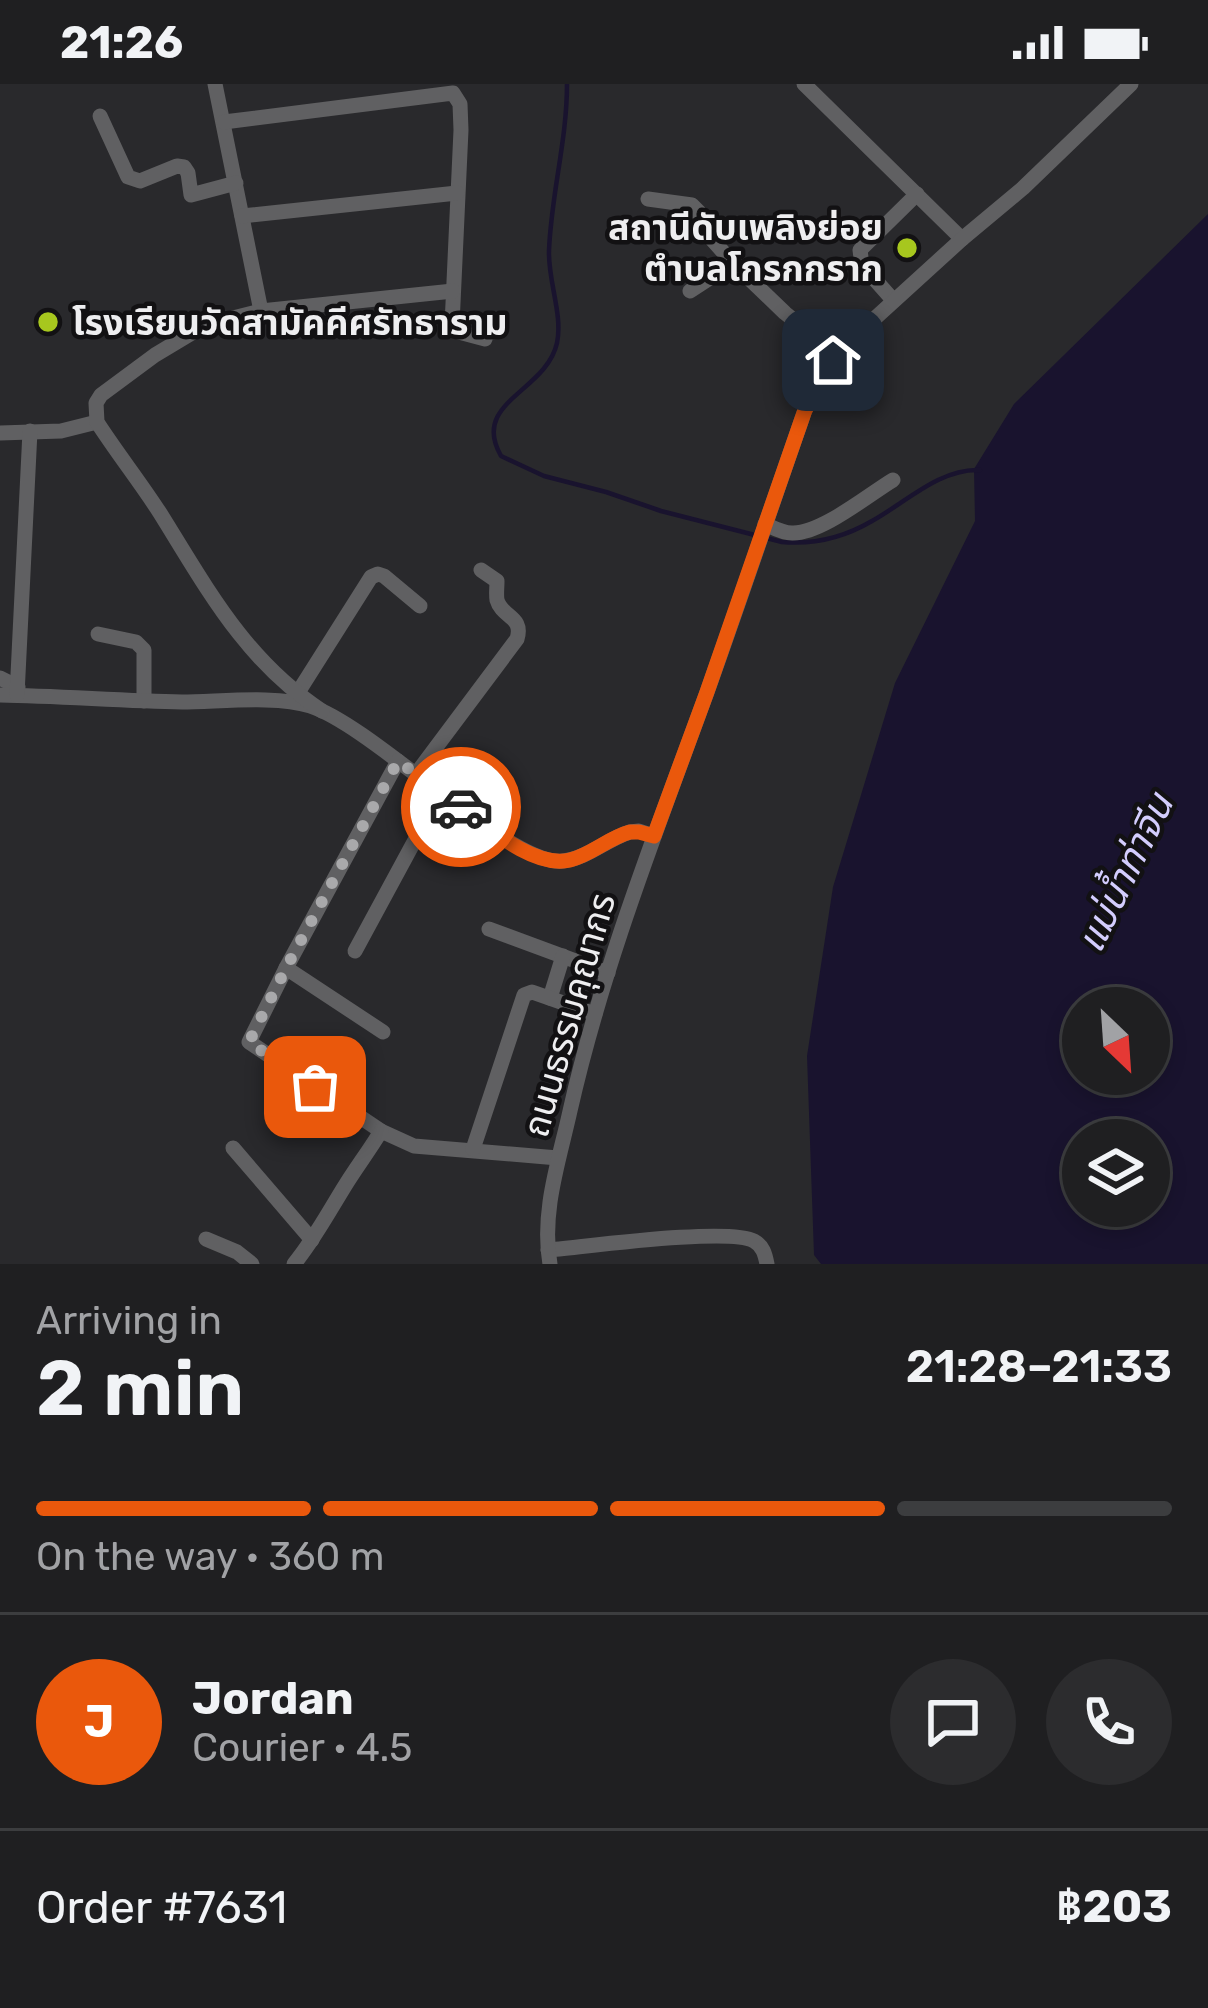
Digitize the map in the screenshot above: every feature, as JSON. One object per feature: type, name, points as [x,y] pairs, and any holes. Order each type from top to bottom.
[{"type":"street","points":[[215,84],[261,311]]},
{"type":"street","points":[[804,84],[962,239]]},
{"type":"street","name":"ถนนธรรมคุณากร","points":[[549,1257],[548,1216],[595,1014],[817,384],[837,356],[893,300],[1023,188],[1131,84]]},
{"type":"street","points":[[224,122],[453,93],[460,104],[460,117],[451,320],[455,331],[484,339]]},
{"type":"street","points":[[100,116],[133,181],[177,166],[188,173],[191,195],[236,183]]},
{"type":"street","points":[[242,216],[457,193]]},
{"type":"street","points":[[893,300],[862,265],[860,250],[917,194]]},
{"type":"street","points":[[648,199],[692,205],[699,212],[700,226],[734,263],[837,356]]},
{"type":"street","points":[[690,291],[734,263]]},
{"type":"street","points":[[322,711],[297,694],[235,631],[98,422],[96,403],[154,355],[200,328],[261,311],[453,291]]},
{"type":"street","points":[[0,433],[61,431],[98,422]]},
{"type":"street","points":[[12,692],[30,431]]},
{"type":"street","points":[[764,526],[781,532],[806,531],[893,480]]},
{"type":"street","points":[[416,774],[518,639],[518,624],[498,601],[497,581],[481,570]]},
{"type":"street","points":[[297,694],[371,578],[384,576],[420,606]]},
{"type":"street","points":[[98,634],[136,642],[144,650],[144,701]]},
{"type":"street","points":[[0,678],[12,692],[144,701],[306,704],[348,724],[530,855],[549,861],[569,860],[630,832],[654,836]]},
{"type":"street","points":[[398,761],[249,1042],[381,1131],[414,1146],[559,1158]]},
{"type":"street","points":[[356,951],[441,792]]},
{"type":"street","points":[[489,929],[608,973]]},
{"type":"street","points":[[550,998],[563,956]]},
{"type":"street","points":[[286,968],[383,1032]]},
{"type":"street","points":[[473,1149],[524,994],[532,992],[595,1014]]},
{"type":"street","points":[[293,1264],[381,1131]]},
{"type":"street","points":[[232,1148],[312,1240]]},
{"type":"street","points":[[549,1257],[670,1238],[737,1237],[760,1245],[767,1264]]},
{"type":"street","points":[[206,1239],[253,1264]]},
{"type":"water","name":"แม่น้ำท่าจีน","points":[[1208,214],[1208,1264],[821,1264],[814,1255],[807,1056],[833,887],[895,683],[975,521],[974,469],[1014,404]]},
{"type":"waterway","points":[[567,84],[549,251],[557,343],[550,360],[495,422],[494,438],[501,456],[544,476],[661,511],[794,543],[850,532],[937,481],[980,470]]},
{"type":"way so far","points":[[315,1087],[249,1042],[286,968],[398,761],[461,807]]},
{"type":"place","name":"สถานีดับเพลิงย่อย ตำบลโกรกกราก","points":[[907,248]]},
{"type":"place","name":"โรงเรียนวัดสามัคคีศรัทธาราม","points":[[48,322]]},
{"type":"route","points":[[461,807],[530,855],[549,861],[582,856],[630,832],[654,836],[805,410],[833,360]]}]
